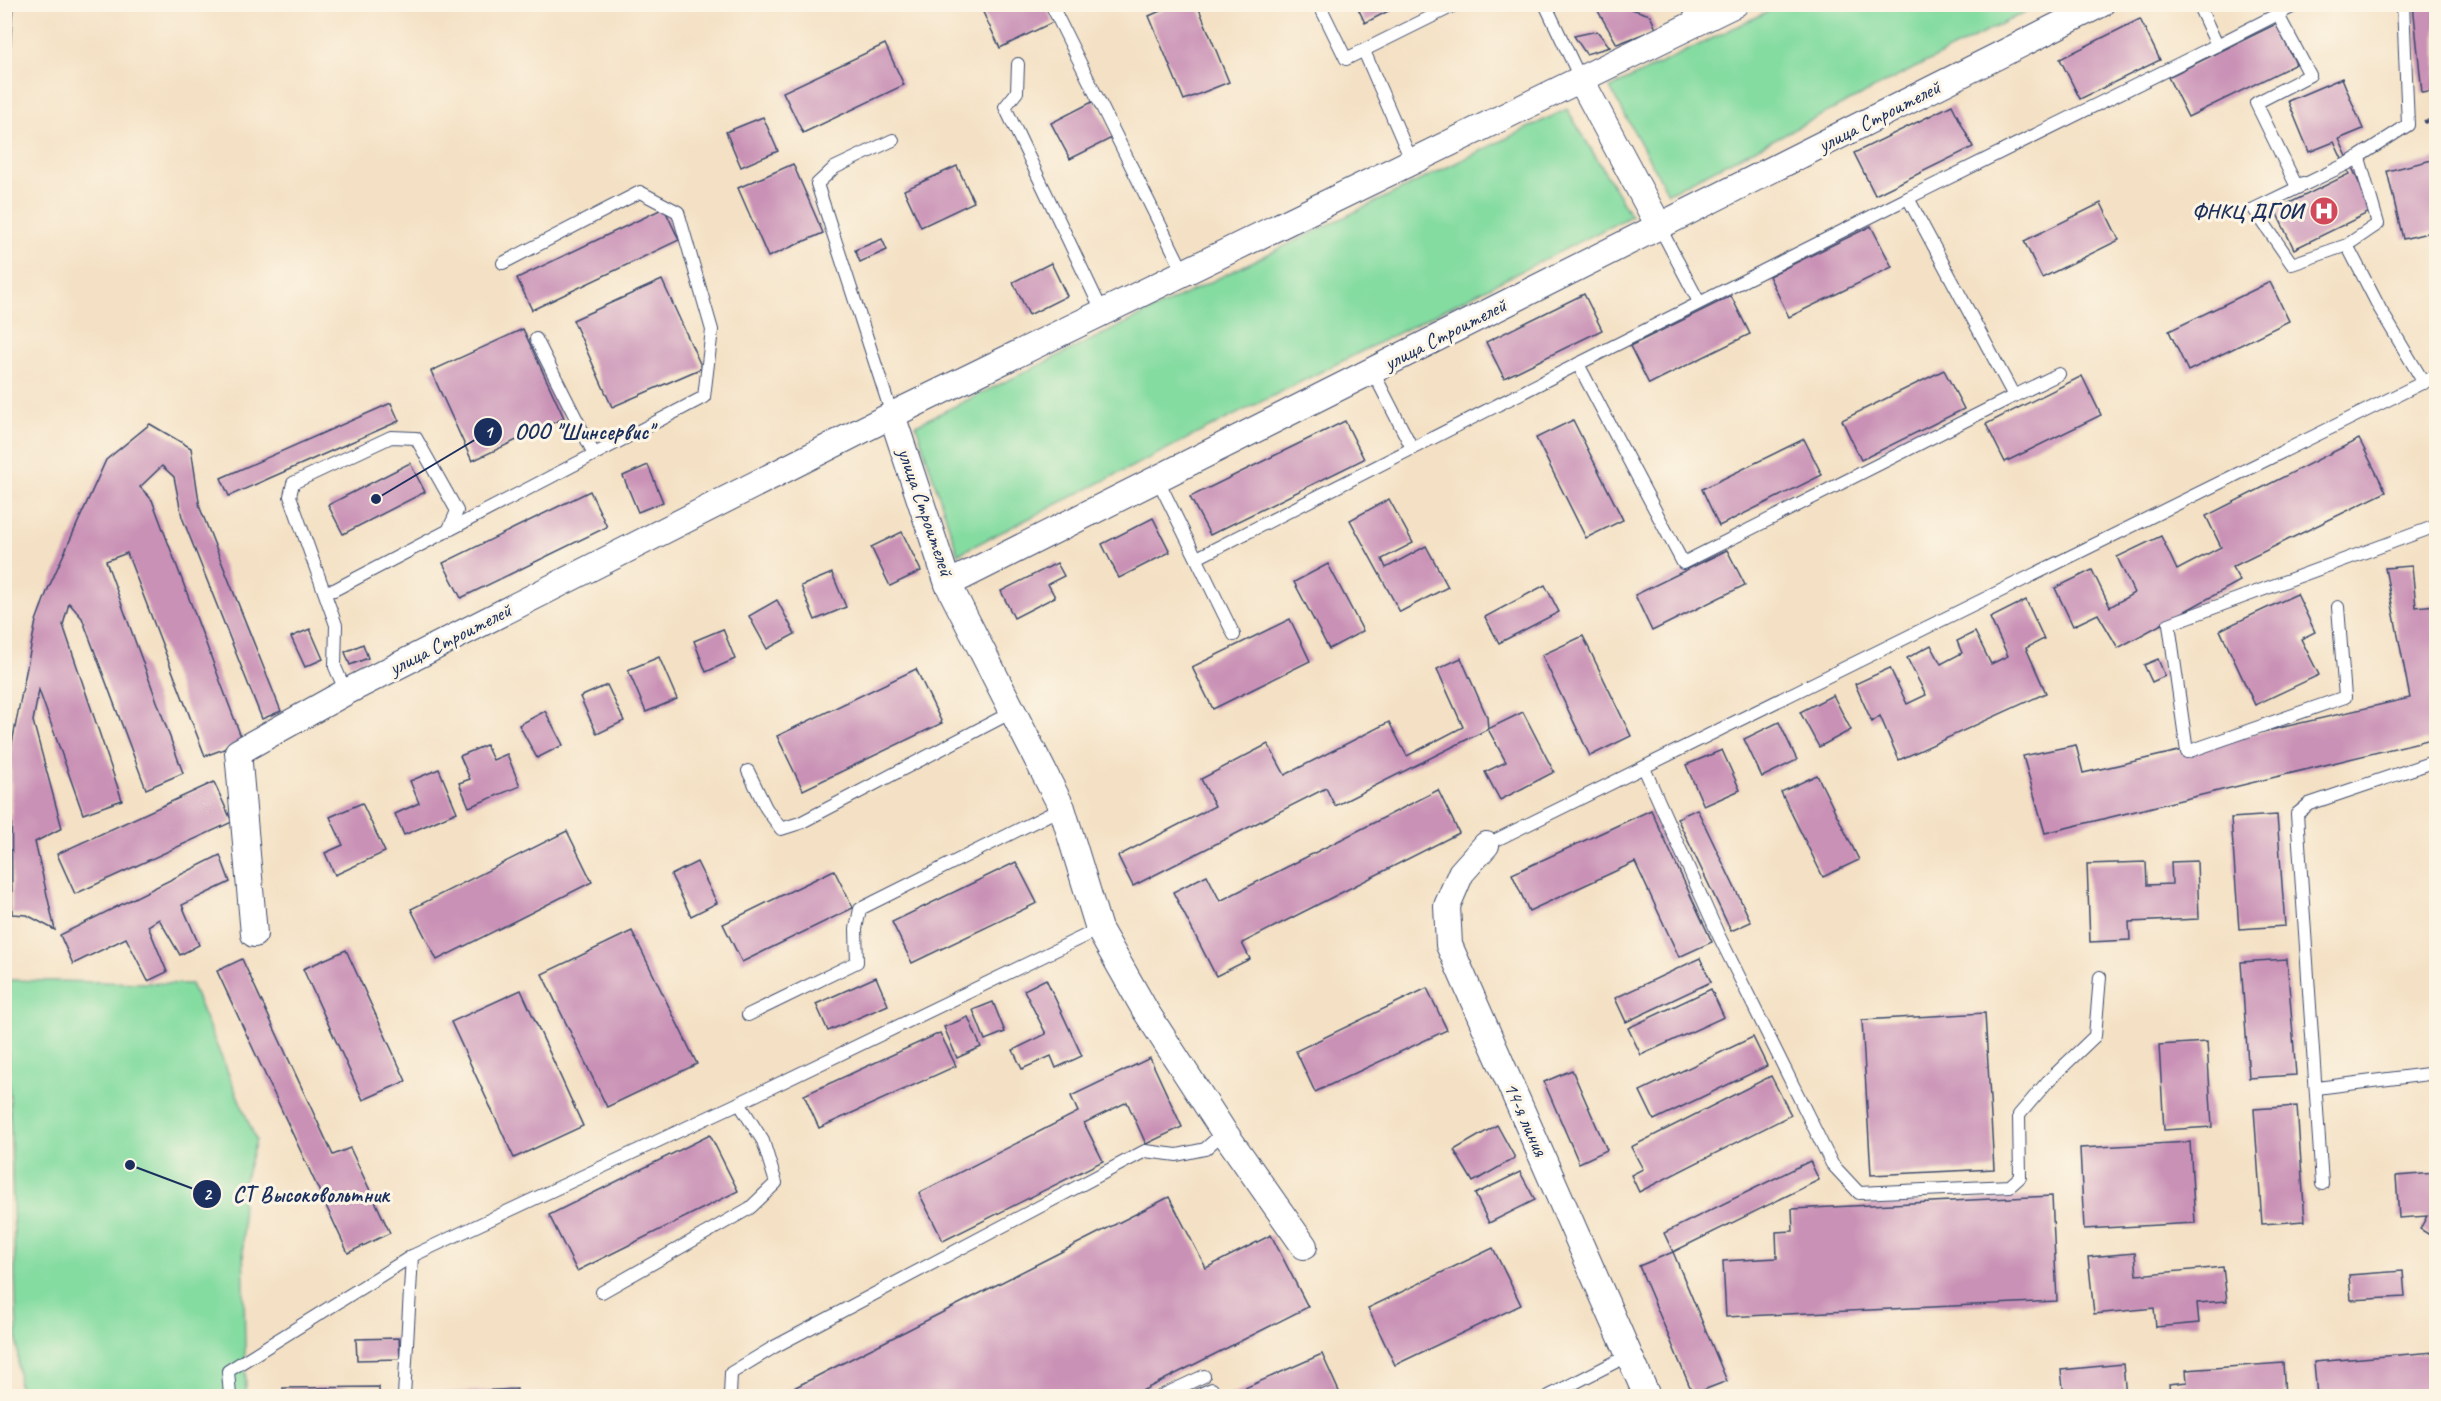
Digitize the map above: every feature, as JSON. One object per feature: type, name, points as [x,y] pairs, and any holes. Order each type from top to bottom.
[{"type":"street","points":[[1659,226],[1581,80],[1688,10],[1736,4]]},
{"type":"street","name":"улица Строителей","points":[[892,415],[948,584],[2101,4]]},
{"type":"street","name":"улица Строителей","points":[[254,934],[238,752],[346,692],[892,415],[1581,80]]},
{"type":"street","points":[[948,584],[1062,808],[1099,929],[1145,1010],[1224,1132],[1304,1246]]},
{"type":"street","name":"14-я линия","points":[[1486,845],[1461,873],[1447,906],[1449,945],[1647,1396]]},
{"type":"lane","points":[[1051,4],[1184,273]]},
{"type":"lane","points":[[1319,4],[1346,60],[1457,4]]},
{"type":"lane","points":[[1545,4],[1581,80]]},
{"type":"lane","points":[[2199,4],[2217,45]]},
{"type":"lane","points":[[1197,558],[1699,302],[2298,4]]},
{"type":"lane","points":[[2359,158],[2378,224],[2347,245],[2292,264],[2254,209],[2359,158],[2408,125],[2403,4]]},
{"type":"lane","points":[[2278,15],[2310,75],[2256,103],[2296,186],[2359,158]]},
{"type":"lane","points":[[1364,51],[1412,162]]},
{"type":"lane","points":[[1018,64],[1017,92],[1005,106],[1103,313]]},
{"type":"lane","points":[[892,415],[817,184],[834,168],[893,140]]},
{"type":"lane","points":[[325,591],[334,590],[704,397],[712,330],[678,212],[640,192],[503,262]]},
{"type":"lane","points":[[1908,198],[2014,396]]},
{"type":"lane","points":[[1659,226],[1699,302]]},
{"type":"lane","points":[[2347,245],[2380,309],[2424,383]]},
{"type":"lane","points":[[537,339],[594,454]]},
{"type":"lane","points":[[1578,364],[1683,563],[2059,374]]},
{"type":"lane","points":[[1372,370],[1412,448]]},
{"type":"lane","points":[[1486,845],[2436,376]]},
{"type":"lane","points":[[346,692],[335,668],[336,626],[290,496],[293,483],[391,436],[416,438],[457,511],[449,529]]},
{"type":"lane","points":[[1157,478],[1234,635]]},
{"type":"lane","points":[[2338,607],[2345,697],[2187,752],[2169,624],[2436,526]]},
{"type":"lane","points":[[748,771],[766,808],[782,829],[800,823],[1012,712]]},
{"type":"lane","points":[[2322,1184],[2297,814],[2309,804],[2436,761]]},
{"type":"lane","points":[[1644,768],[1719,934],[1832,1164],[1859,1193],[2010,1186],[2020,1177],[2019,1115],[2048,1081],[2095,1036],[2100,977]]},
{"type":"lane","points":[[748,1015],[857,962],[856,929],[860,909],[1062,808]]},
{"type":"lane","points":[[230,1396],[228,1371],[412,1256],[739,1103],[1099,929]]},
{"type":"lane","points":[[2317,1088],[2436,1073]]},
{"type":"lane","points":[[603,1292],[750,1208],[776,1183],[763,1141],[739,1103]]},
{"type":"lane","points":[[730,1396],[731,1373],[774,1347],[1145,1151],[1177,1155],[1205,1149],[1224,1132]]},
{"type":"lane","points":[[404,1396],[412,1256]]},
{"type":"lane","points":[[1549,1396],[1629,1355]]},
{"type":"lane","points":[[1161,1396],[1204,1376]]},
{"type":"lane","points":[[1197,1396],[1212,1389]]},
{"type":"path","points":[[4,359],[5,350]]},
{"type":"green space","points":[[1783,4],[2039,5],[1668,193],[1610,88]]},
{"type":"green space","points":[[1567,109],[1631,216],[958,554],[916,425]]},
{"type":"green space","points":[[6,980],[191,984],[256,1140],[242,1189],[246,1396],[19,1396]]},
{"type":"building","points":[[4,4],[13,4],[6,115],[4,115]]},
{"type":"building","points":[[988,4],[1045,4],[1053,22],[1000,48],[981,8]]},
{"type":"building","points":[[1176,4],[1197,4],[1229,82],[1184,100],[1149,16]]},
{"type":"building","points":[[1356,4],[1402,4],[1365,23]]},
{"type":"building","points":[[1594,4],[1616,4],[1650,15],[1656,29],[1617,44]]},
{"type":"building","points":[[2413,4],[2436,4],[2436,91],[2422,93]]},
{"type":"building","points":[[2140,19],[2160,60],[2080,99],[2060,59]]},
{"type":"building","points":[[2276,24],[2296,64],[2188,117],[2168,77]]},
{"type":"building","points":[[1597,31],[1610,47],[1586,54],[1574,36]]},
{"type":"building","points":[[885,44],[904,85],[803,133],[783,92]]},
{"type":"building","points":[[2342,78],[2363,129],[2339,139],[2372,211],[2294,249],[2275,210],[2349,174],[2334,142],[2309,152],[2288,101]]},
{"type":"building","points":[[1094,101],[1112,138],[1070,159],[1051,123]]},
{"type":"building","points":[[1952,105],[1973,147],[1875,195],[1854,153]]},
{"type":"building","points":[[763,117],[778,151],[741,167],[726,132]]},
{"type":"building","points":[[2436,159],[2436,231],[2403,239],[2387,171]]},
{"type":"building","points":[[793,164],[823,233],[768,257],[738,188]]},
{"type":"building","points":[[957,166],[974,202],[921,227],[904,190]]},
{"type":"building","points":[[2101,203],[2119,240],[2042,278],[2024,241]]},
{"type":"building","points":[[664,208],[679,240],[532,310],[517,278]]},
{"type":"building","points":[[1871,226],[1892,267],[1789,317],[1769,276]]},
{"type":"building","points":[[882,239],[887,250],[860,262],[855,250]]},
{"type":"building","points":[[1051,263],[1067,296],[1029,315],[1013,282]]},
{"type":"building","points":[[662,280],[702,368],[612,407],[573,320]]},
{"type":"building","points":[[2270,282],[2289,321],[2188,371],[2169,331]]},
{"type":"building","points":[[1584,294],[1602,330],[1504,378],[1486,342]]},
{"type":"building","points":[[1731,296],[1750,334],[1649,384],[1630,346]]},
{"type":"building","points":[[523,329],[564,418],[472,461],[431,371]]},
{"type":"building","points":[[1944,370],[1964,409],[1861,460],[1842,420]]},
{"type":"building","points":[[2082,376],[2101,415],[2005,462],[1986,424]]},
{"type":"building","points":[[391,403],[399,421],[229,496],[221,478]]},
{"type":"building","points":[[1573,420],[1623,520],[1586,538],[1536,438]]},
{"type":"building","points":[[1345,421],[1364,459],[1210,535],[1190,497]]},
{"type":"building","points":[[150,424],[191,448],[200,508],[281,711],[262,719],[182,517],[174,477],[162,466],[140,487],[152,500],[243,742],[205,756],[127,553],[106,561],[183,773],[146,789],[82,618],[69,603],[63,625],[122,800],[83,814],[39,690],[33,721],[62,828],[35,842],[55,930],[27,915],[12,914],[11,748],[36,621],[48,589],[106,460]]},
{"type":"building","points":[[1804,439],[1822,475],[1719,526],[1702,489]]},
{"type":"building","points":[[2359,439],[2386,492],[2232,567],[2240,581],[2118,648],[2098,614],[2073,626],[2055,588],[2092,570],[2110,607],[2134,593],[2117,557],[2161,536],[2177,570],[2221,547],[2206,516]]},
{"type":"building","points":[[410,463],[425,492],[343,534],[328,505]]},
{"type":"building","points":[[648,465],[663,502],[638,512],[623,476]]},
{"type":"building","points":[[590,491],[607,527],[461,598],[443,563]]},
{"type":"building","points":[[1389,499],[1413,543],[1382,559],[1386,568],[1426,546],[1448,587],[1400,612],[1350,520]]},
{"type":"building","points":[[1153,518],[1170,552],[1119,578],[1102,544]]},
{"type":"building","points":[[902,532],[921,571],[890,586],[871,547]]},
{"type":"building","points":[[1727,550],[1745,585],[1652,631],[1635,595]]},
{"type":"building","points":[[1057,563],[1064,576],[1048,584],[1055,597],[1014,618],[1001,591]]},
{"type":"building","points":[[1328,564],[1363,631],[1329,649],[1294,582]]},
{"type":"building","points":[[2412,566],[2416,607],[2436,605],[2436,738],[2045,833],[2023,756],[2076,745],[2083,773],[2410,698],[2385,568]]},
{"type":"building","points":[[832,573],[846,607],[815,620],[801,586]]},
{"type":"building","points":[[1545,585],[1559,612],[1499,643],[1485,617]]},
{"type":"building","points":[[2297,594],[2315,632],[2301,639],[2319,675],[2255,705],[2220,630]]},
{"type":"building","points":[[777,600],[795,634],[767,649],[749,616]]},
{"type":"building","points":[[2026,600],[2044,639],[2026,648],[2046,693],[1899,760],[1880,716],[1872,722],[1855,684],[1890,668],[1907,704],[1926,695],[1907,658],[1931,645],[1941,664],[1962,653],[1957,641],[1975,632],[1991,664],[2008,656],[1990,618]]},
{"type":"building","points":[[1290,619],[1310,661],[1213,709],[1192,667]]},
{"type":"building","points":[[310,629],[323,659],[305,667],[291,637]]},
{"type":"building","points":[[723,629],[735,659],[706,672],[694,641]]},
{"type":"building","points":[[1583,636],[1631,736],[1590,756],[1542,655]]},
{"type":"building","points":[[363,644],[368,658],[350,665],[345,652]]},
{"type":"building","points":[[659,657],[677,699],[646,712],[628,670]]},
{"type":"building","points":[[1461,658],[1487,717],[1488,729],[1335,806],[1326,788],[1133,886],[1118,856],[1215,806],[1201,779],[1268,744],[1285,775],[1389,722],[1407,756],[1463,727],[1437,669]]},
{"type":"building","points":[[2158,659],[2165,676],[2152,682],[2144,665]]},
{"type":"building","points":[[916,669],[942,723],[803,790],[777,736]]},
{"type":"building","points":[[607,685],[624,721],[597,734],[580,697]]},
{"type":"building","points":[[1833,695],[1851,730],[1819,747],[1800,712]]},
{"type":"building","points":[[545,711],[563,745],[537,758],[519,725]]},
{"type":"building","points":[[1523,712],[1554,772],[1500,800],[1485,772],[1506,762],[1488,729]]},
{"type":"building","points":[[1779,722],[1797,760],[1762,777],[1744,739]]},
{"type":"building","points":[[486,745],[493,760],[507,754],[520,786],[469,807],[459,783],[470,779],[460,756]]},
{"type":"building","points":[[1722,750],[1740,790],[1704,806],[1686,765]]},
{"type":"building","points":[[439,769],[457,812],[404,835],[395,814],[419,803],[410,781]]},
{"type":"building","points":[[1817,775],[1859,860],[1823,877],[1781,792]]},
{"type":"building","points":[[214,782],[232,822],[75,894],[57,854]]},
{"type":"building","points":[[1438,790],[1459,833],[1242,943],[1250,959],[1216,976],[1173,892],[1207,875],[1220,901]]},
{"type":"building","points":[[362,803],[385,852],[335,875],[325,853],[343,845],[330,817]]},
{"type":"building","points":[[1697,809],[1751,922],[1731,931],[1677,818]]},
{"type":"building","points":[[1651,810],[1712,942],[1679,957],[1635,862],[1529,911],[1512,874]]},
{"type":"building","points":[[2277,815],[2285,926],[2239,929],[2231,818]]},
{"type":"building","points":[[567,831],[592,882],[437,960],[411,909]]},
{"type":"building","points":[[220,855],[230,882],[182,905],[199,945],[180,955],[159,919],[148,926],[167,972],[148,981],[126,938],[73,964],[60,935]]},
{"type":"building","points":[[2197,861],[2199,919],[2129,922],[2130,940],[2090,942],[2087,864],[2146,862],[2147,885],[2172,884],[2171,862]]},
{"type":"building","points":[[697,862],[717,903],[691,916],[671,875]]},
{"type":"building","points":[[1016,862],[1037,903],[912,963],[892,922]]},
{"type":"building","points":[[834,870],[853,908],[742,962],[723,924]]},
{"type":"building","points":[[632,931],[697,1064],[607,1107],[542,974]]},
{"type":"building","points":[[346,950],[406,1081],[363,1100],[303,969]]},
{"type":"building","points":[[1700,958],[1711,982],[1626,1022],[1615,998]]},
{"type":"building","points":[[242,959],[333,1155],[350,1148],[390,1233],[348,1253],[217,971]]},
{"type":"building","points":[[2287,959],[2296,1075],[2249,1078],[2241,962]]},
{"type":"building","points":[[876,977],[888,1005],[828,1031],[816,1004]]},
{"type":"building","points":[[1046,979],[1082,1056],[1056,1068],[1051,1056],[1022,1069],[1013,1050],[1046,1034],[1024,990]]},
{"type":"building","points":[[1427,988],[1447,1030],[1315,1092],[1296,1051]]},
{"type":"building","points":[[1711,989],[1724,1017],[1641,1055],[1628,1028]]},
{"type":"building","points":[[521,990],[583,1126],[514,1158],[451,1022]]},
{"type":"building","points":[[993,1002],[1005,1032],[985,1040],[973,1010]]},
{"type":"building","points":[[1985,1013],[1994,1169],[1871,1175],[1862,1020]]},
{"type":"building","points":[[968,1017],[981,1047],[957,1058],[944,1027]]},
{"type":"building","points":[[940,1033],[956,1066],[819,1128],[804,1095]]},
{"type":"building","points":[[1753,1037],[1767,1066],[1654,1120],[1640,1091]]},
{"type":"building","points":[[2207,1042],[2212,1127],[2164,1130],[2159,1045]]},
{"type":"building","points":[[1150,1058],[1182,1127],[1146,1144],[1127,1102],[1084,1123],[1103,1161],[943,1241],[919,1193],[1078,1112],[1071,1096]]},
{"type":"building","points":[[1572,1070],[1607,1150],[1579,1163],[1544,1082]]},
{"type":"building","points":[[1771,1076],[1791,1115],[1639,1192],[1631,1175],[1643,1169],[1631,1147]]},
{"type":"building","points":[[2297,1106],[2305,1221],[2262,1224],[2254,1109]]},
{"type":"building","points":[[1497,1125],[1515,1158],[1473,1182],[1454,1150]]},
{"type":"building","points":[[710,1135],[738,1191],[577,1271],[549,1215]]},
{"type":"building","points":[[2190,1142],[2195,1223],[2084,1229],[2080,1148]]},
{"type":"building","points":[[1810,1161],[1819,1180],[1673,1252],[1664,1233]]},
{"type":"building","points":[[1520,1172],[1535,1200],[1489,1223],[1475,1194]]},
{"type":"building","points":[[2436,1173],[2436,1239],[2420,1229],[2427,1216],[2399,1218],[2396,1176]]},
{"type":"building","points":[[2052,1196],[2057,1301],[1726,1317],[1723,1261],[1777,1258],[1776,1232],[1793,1231],[1792,1209]]},
{"type":"building","points":[[1169,1197],[1206,1268],[1271,1235],[1308,1307],[1132,1396],[778,1396]]},
{"type":"building","points":[[1493,1248],[1521,1305],[1395,1365],[1368,1308]]},
{"type":"building","points":[[1673,1252],[1727,1381],[1693,1394],[1639,1266]]},
{"type":"building","points":[[2135,1253],[2137,1275],[2223,1267],[2227,1301],[2197,1303],[2199,1323],[2156,1327],[2154,1308],[2094,1314],[2088,1257]]},
{"type":"building","points":[[2403,1271],[2405,1297],[2351,1300],[2349,1275]]},
{"type":"building","points":[[399,1338],[400,1359],[357,1360],[356,1339]]},
{"type":"building","points":[[2434,1352],[2436,1396],[2317,1396],[2314,1362]]},
{"type":"building","points":[[1322,1354],[1341,1396],[1227,1396]]},
{"type":"building","points":[[2283,1363],[2285,1396],[2170,1396],[2169,1384],[2187,1382],[2186,1370]]},
{"type":"building","points":[[2123,1364],[2126,1396],[2064,1396],[2061,1370]]},
{"type":"building","points":[[379,1387],[379,1396],[283,1396],[283,1388]]},
{"type":"building","points":[[517,1389],[517,1396],[441,1396],[441,1393]]},
{"type":"place","name":"ФНКЦ ДГОИ","points":[[2324,211]]},
{"type":"place","name":"ООО \"Шинсервис\"","points":[[376,499]]},
{"type":"place","name":"СТ Высоковольтник","points":[[130,1165]]}]
